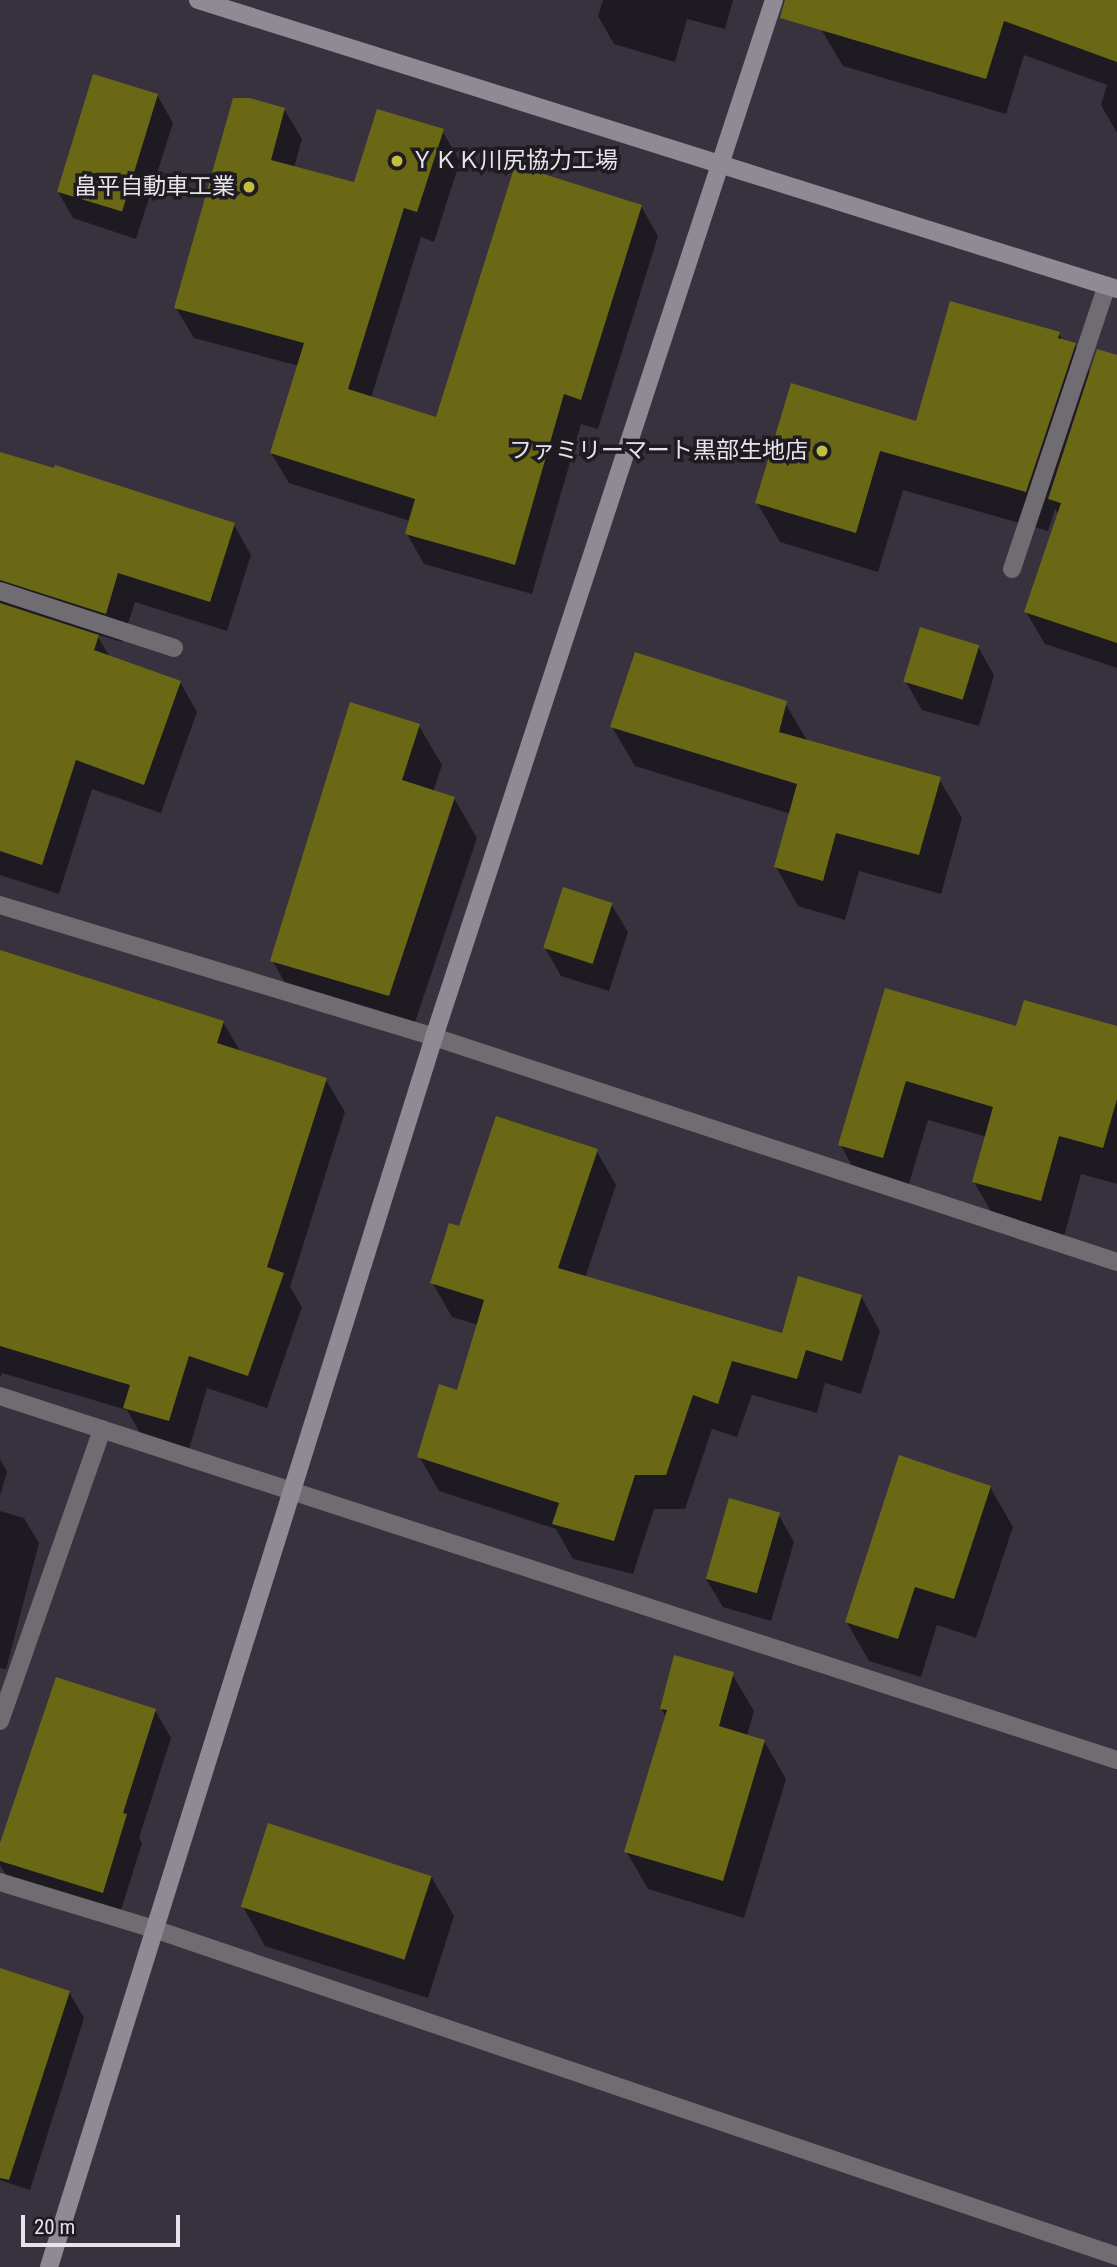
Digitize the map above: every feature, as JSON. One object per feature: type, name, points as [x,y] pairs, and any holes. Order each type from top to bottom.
[{"type":"street","points":[[198,0],[1112,287],[1012,569]]},
{"type":"street","points":[[50,2267],[434,1037],[774,0]]},
{"type":"street","points":[[0,591],[174,648]]},
{"type":"street","points":[[0,905],[434,1037],[1117,1262]]},
{"type":"street","points":[[0,1396],[1117,1760]]},
{"type":"street","points":[[0,1721],[102,1429]]},
{"type":"street","points":[[0,1882],[157,1930],[1117,2256]]},
{"type":"building","points":[[785,0],[1117,0],[1117,62],[1004,21],[986,79],[780,18]]},
{"type":"building","points":[[93,74],[158,94],[122,212],[57,192]]},
{"type":"building","points":[[233,98],[250,98],[285,108],[271,160],[354,182],[377,109],[444,129],[417,212],[404,208],[348,389],[436,417],[515,165],[642,205],[581,400],[564,394],[515,565],[405,534],[415,499],[270,453],[304,343],[174,308]]},
{"type":"building","points":[[950,301],[1060,332],[1058,338],[1076,343],[1026,492],[880,451],[856,533],[755,503],[791,383],[916,421]]},
{"type":"building","points":[[1097,349],[1117,355],[1117,643],[1024,612],[1061,503],[1048,499]]},
{"type":"building","points":[[0,452],[54,468],[55,465],[235,523],[210,602],[118,573],[106,614],[0,580]]},
{"type":"building","points":[[0,603],[99,635],[94,650],[181,681],[144,785],[76,760],[42,865],[0,851]]},
{"type":"building","points":[[920,627],[979,645],[963,700],[903,682]]},
{"type":"building","points":[[635,652],[787,701],[779,732],[941,777],[919,855],[836,833],[823,881],[774,867],[797,784],[610,727]]},
{"type":"building","points":[[350,702],[420,724],[402,780],[455,797],[389,996],[270,961]]},
{"type":"building","points":[[563,887],[612,903],[593,964],[543,948]]},
{"type":"building","points":[[0,950],[224,1021],[217,1043],[327,1078],[267,1267],[284,1273],[248,1376],[189,1356],[169,1421],[123,1408],[130,1385],[0,1346]]},
{"type":"building","points":[[885,988],[1016,1026],[1024,1000],[1117,1026],[1117,1099],[1103,1148],[1059,1136],[1041,1201],[972,1182],[993,1107],[906,1081],[883,1158],[838,1145]]},
{"type":"building","points":[[496,1116],[598,1149],[558,1268],[782,1333],[798,1276],[862,1295],[842,1361],[806,1350],[797,1379],[732,1361],[718,1404],[693,1395],[666,1475],[635,1475],[614,1541],[552,1524],[559,1503],[417,1457],[439,1384],[457,1390],[484,1300],[430,1283],[449,1223],[459,1226]]},
{"type":"building","points":[[899,1455],[991,1486],[954,1599],[915,1587],[898,1639],[845,1622]]},
{"type":"building","points":[[729,1498],[780,1513],[757,1593],[706,1579]]},
{"type":"building","points":[[674,1655],[734,1672],[719,1726],[765,1740],[723,1881],[624,1852],[667,1710],[660,1709]]},
{"type":"building","points":[[56,1677],[156,1709],[123,1813],[127,1814],[103,1893],[0,1861],[0,1843]]},
{"type":"building","points":[[268,1823],[432,1876],[404,1960],[241,1907]]},
{"type":"building","points":[[0,1968],[70,1991],[9,2180],[0,2178]]},
{"type":"place","name":"ＹＫＫ川尻協力工場","points":[[397,161]]},
{"type":"place","name":"畠平自動車工業","points":[[249,187]]},
{"type":"place","name":"ファミリーマート黒部生地店","points":[[822,451]]}]
